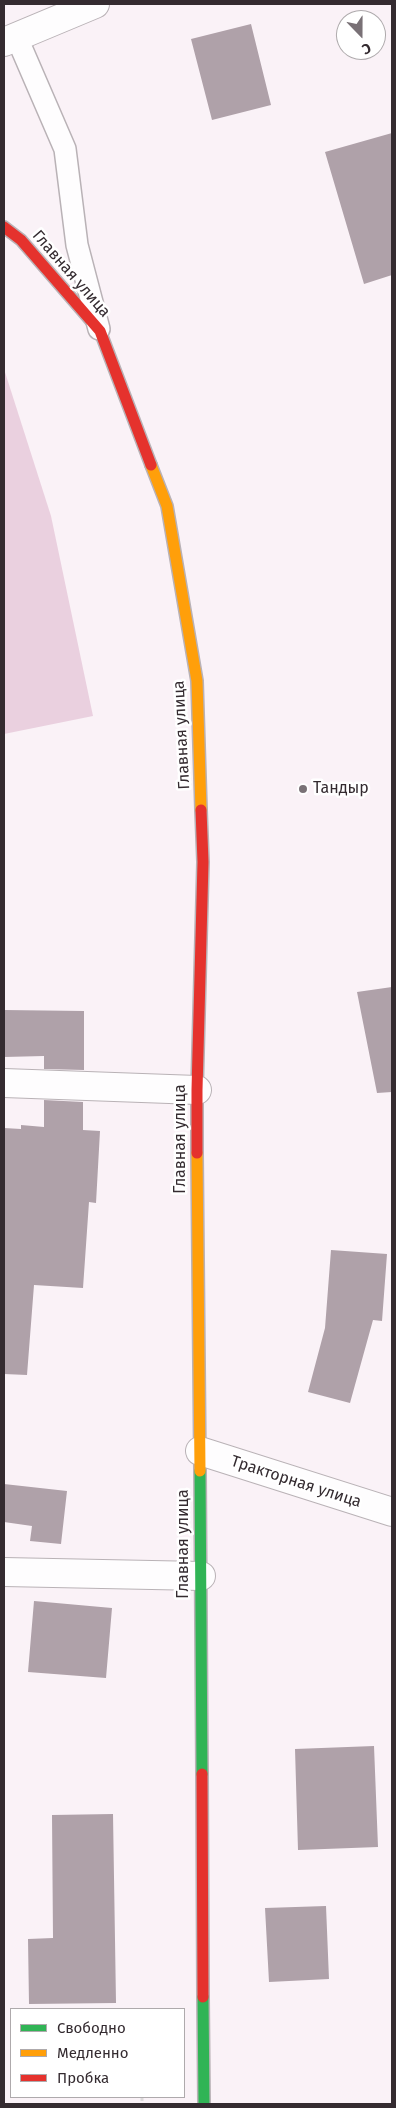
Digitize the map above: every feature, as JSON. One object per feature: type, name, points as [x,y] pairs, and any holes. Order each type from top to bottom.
[{"type":"main road","name":"Главная улица","points":[[4,227],[21,240],[100,332],[167,506],[197,681],[203,862],[197,1090],[204,2104]]},
{"type":"street","points":[[10,40],[95,4]]},
{"type":"street","points":[[4,1083],[197,1090]]},
{"type":"street","name":"Тракторная улица","points":[[200,1451],[392,1512]]},
{"type":"street","points":[[4,1572],[201,1576]]},
{"type":"lane","points":[[10,40],[64,148],[77,245],[100,332]]},
{"type":"shaded area","points":[[4,369],[51,516],[93,716],[4,734]]},
{"type":"building","points":[[251,24],[271,105],[212,120],[191,39]]},
{"type":"building","points":[[392,133],[392,275],[364,284],[325,152]]},
{"type":"building","points":[[392,987],[392,1092],[377,1093],[357,992]]},
{"type":"building","points":[[4,1010],[84,1011],[84,1070],[44,1069],[44,1056],[4,1057]]},
{"type":"building","points":[[44,1100],[83,1102],[83,1130],[100,1131],[96,1203],[89,1202],[83,1288],[34,1285],[27,1375],[4,1374],[4,1128],[21,1129],[21,1125],[44,1127]]},
{"type":"building","points":[[331,1250],[387,1254],[382,1321],[373,1320],[350,1403],[308,1392],[325,1328]]},
{"type":"building","points":[[4,1484],[67,1491],[61,1544],[30,1541],[32,1526],[4,1522]]},
{"type":"building","points":[[34,1601],[112,1608],[106,1678],[28,1672]]},
{"type":"building","points":[[374,1746],[378,1847],[298,1850],[295,1749]]},
{"type":"building","points":[[113,1814],[116,2003],[29,2004],[28,1939],[53,1938],[52,1815]]},
{"type":"building","points":[[326,1906],[329,1979],[269,1982],[265,1908]]},
{"type":"traffic: fast","points":[[200,1471],[202,1774]]},
{"type":"traffic: fast","points":[[203,1997],[204,2104]]},
{"type":"traffic: slow","points":[[151,465],[167,506],[197,681],[201,810]]},
{"type":"traffic: slow","points":[[197,1153],[200,1471]]},
{"type":"traffic: jam","points":[[4,227],[21,240],[100,331],[151,465]]},
{"type":"traffic: jam","points":[[197,1153],[203,862],[201,810]]},
{"type":"traffic: jam","points":[[202,1774],[203,1997]]},
{"type":"place","name":"Тандыр","points":[[303,789]]}]
